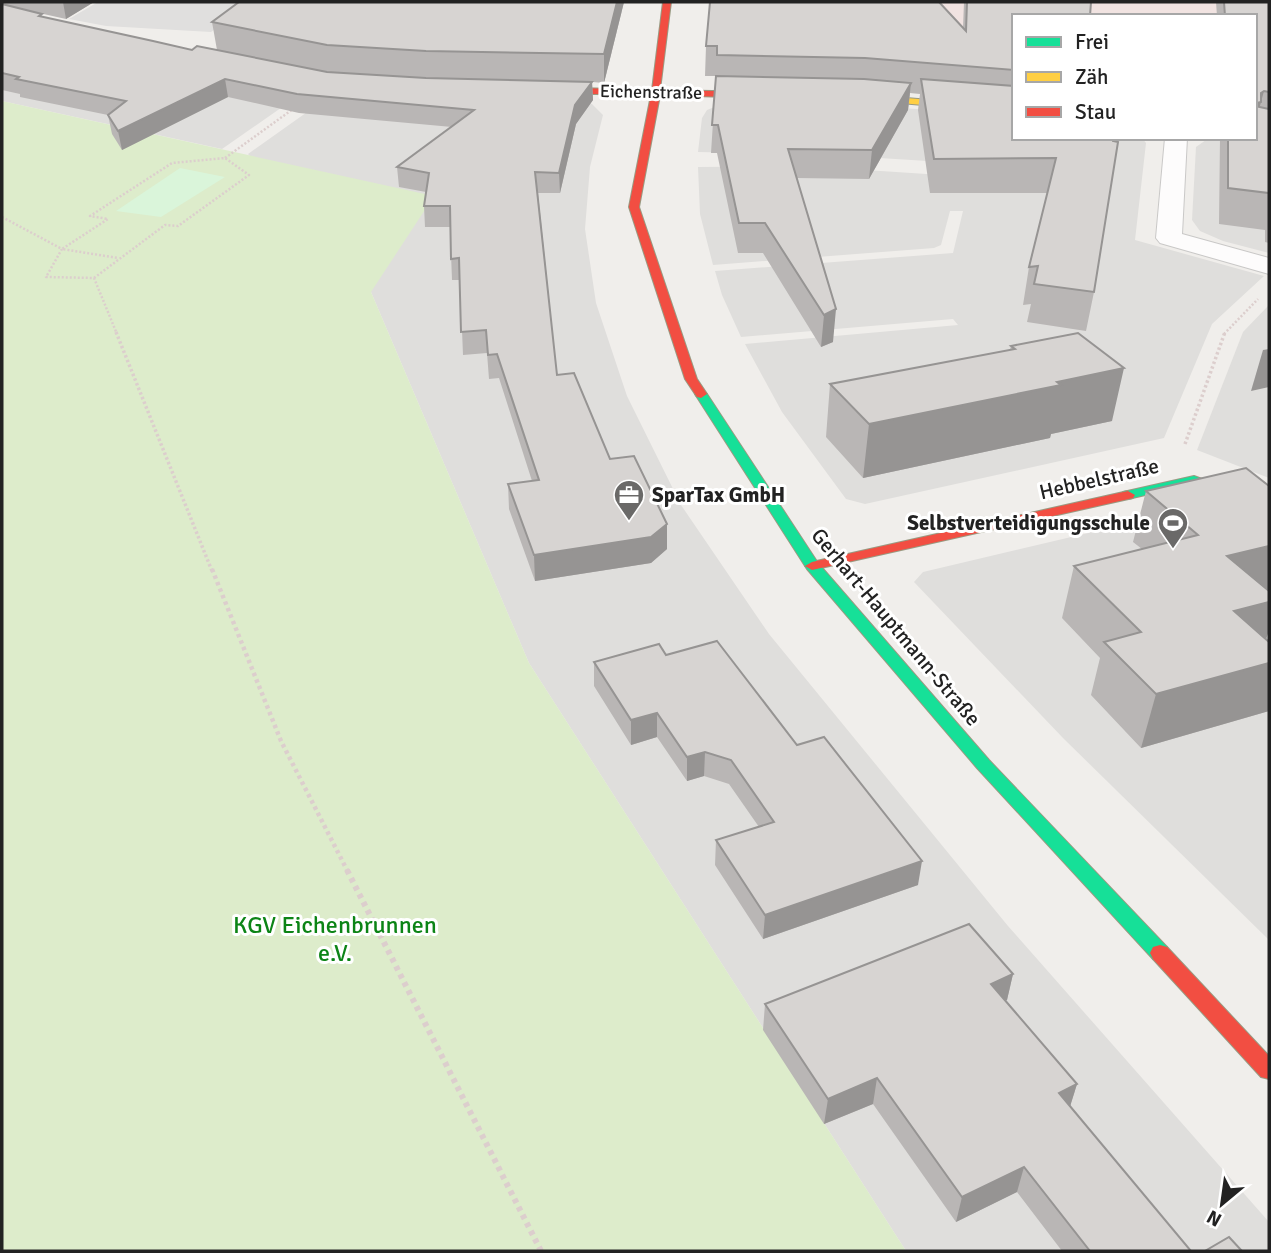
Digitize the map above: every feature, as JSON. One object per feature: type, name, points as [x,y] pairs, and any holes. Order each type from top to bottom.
[{"type":"street","name":"Gerhart-Hauptmann-Straße","points":[[667,2],[656,92],[634,206],[691,379],[812,566],[983,764],[1269,1070]]},
{"type":"street","name":"Eichenstraße","points":[[517,90],[784,95]]},
{"type":"street","points":[[836,96],[1012,110]]},
{"type":"street","points":[[1176,140],[1169,238],[1269,266]]},
{"type":"street","name":"Hebbelstraße","points":[[812,566],[1194,480]]},
{"type":"street","points":[[1194,480],[1269,509]]},
{"type":"path","points":[[225,158],[248,175],[178,226],[165,225],[93,278],[46,276],[62,249],[108,219],[90,216],[172,163],[225,158],[299,105]]},
{"type":"path","points":[[2,216],[62,249],[118,258]]},
{"type":"path","points":[[93,278],[281,741],[541,1251]]},
{"type":"path","points":[[1194,480],[1181,454],[1226,330],[1261,297]]},
{"type":"shaded area","points":[[98,2],[251,2],[211,32],[106,26],[69,19]]},
{"type":"shaded area","points":[[869,2],[1269,2],[1257,14],[1012,14],[1012,98],[858,23]]},
{"type":"shaded area","points":[[2,25],[308,89],[222,149],[2,101]]},
{"type":"shaded area","points":[[575,100],[592,104],[603,115],[590,167],[585,229],[596,303],[627,396],[681,505],[769,634],[1008,926],[1269,1222],[1269,1251],[906,1251],[529,663],[371,292],[248,154],[310,110]]},
{"type":"shaded area","points":[[727,102],[856,105],[946,111],[1012,137],[1012,140],[1144,140],[1146,143],[1135,240],[1264,276],[1212,324],[1164,438],[865,504],[846,499],[782,412],[745,344],[958,325],[953,319],[741,337],[722,295],[715,271],[953,253],[963,211],[950,211],[941,245],[934,248],[713,265],[700,214],[698,167],[805,166],[972,177],[975,164],[832,155],[698,152],[702,118],[707,110]]},
{"type":"shaded area","points":[[1206,140],[1239,140],[1269,144],[1269,253],[1223,241],[1200,231],[1192,220],[1196,147]]},
{"type":"shaded area","points":[[1269,305],[1269,478],[1197,450],[1243,332]]},
{"type":"shaded area","points":[[1186,510],[1269,524],[1269,940],[1063,738],[914,582],[923,572]]},
{"type":"green space","name":"KGV Eichenbrunnen e.V.","points":[[2,101],[434,196],[371,292],[529,663],[906,1251],[2,1251]]},
{"type":"green space","points":[[180,168],[225,177],[161,217],[116,211]]},
{"type":"building","points":[[239,2],[617,2],[604,54],[426,51],[327,45],[212,22]]},
{"type":"building","points":[[710,2],[939,2],[966,31],[967,2],[1091,2],[1090,14],[1012,14],[1012,70],[865,58],[717,55],[717,46],[706,46]]},
{"type":"building","points":[[1224,2],[1269,2],[1269,92],[1261,93],[1261,102],[1257,103],[1257,14],[1225,14]]},
{"type":"building","points":[[2,4],[42,14],[39,16],[192,50],[197,46],[327,72],[426,78],[592,82],[575,105],[559,173],[535,172],[557,375],[574,373],[610,459],[634,456],[667,524],[651,537],[534,555],[508,484],[539,480],[497,354],[488,355],[486,330],[461,332],[459,258],[451,259],[450,206],[424,206],[429,173],[397,167],[474,110],[297,94],[225,79],[118,131],[108,115],[126,101],[16,79],[19,77],[2,73]]},
{"type":"building","points":[[716,76],[864,79],[911,83],[872,150],[788,149],[836,309],[824,315],[765,223],[739,223],[718,125],[712,125]]},
{"type":"building","points":[[921,79],[1012,86],[1012,140],[1118,142],[1094,292],[1034,284],[1038,266],[1029,267],[1056,158],[934,159]]},
{"type":"building","points":[[1257,106],[1269,109],[1269,193],[1228,188],[1228,140],[1257,140]]},
{"type":"building","points":[[1078,333],[1124,368],[1057,382],[1061,385],[869,424],[830,384],[1015,349],[1011,346]]},
{"type":"building","points":[[1246,468],[1269,486],[1269,546],[1227,556],[1269,591],[1269,602],[1234,611],[1269,642],[1269,663],[1156,694],[1104,642],[1141,632],[1074,566],[1198,535],[1146,491]]},
{"type":"building","points":[[717,641],[797,745],[824,737],[922,861],[765,915],[716,840],[774,822],[731,760],[705,752],[687,757],[657,713],[631,720],[594,662],[659,644],[666,655]]},
{"type":"building","points":[[969,924],[1013,974],[991,984],[1077,1084],[1059,1093],[1191,1251],[1090,1251],[1024,1167],[962,1197],[877,1078],[828,1099],[765,1004]]},
{"type":"building","points":[[1229,1237],[1242,1251],[1205,1251]]},
{"type":"traffic: fast","points":[[701,394],[812,566],[983,764],[1160,953]]},
{"type":"traffic: fast","points":[[1128,495],[1194,480],[1269,509]]},
{"type":"traffic: slow","points":[[858,97],[1012,110]]},
{"type":"traffic: jam","points":[[667,2],[656,92],[634,207],[691,379],[701,394]]},
{"type":"traffic: jam","points":[[539,90],[766,95]]},
{"type":"traffic: jam","points":[[812,566],[1128,495]]},
{"type":"traffic: jam","points":[[1160,953],[1269,1070]]},
{"type":"place","name":"SparTax GmbH","points":[[629,522]]},
{"type":"place","name":"Selbstverteidigungsschule","points":[[1173,550]]}]
